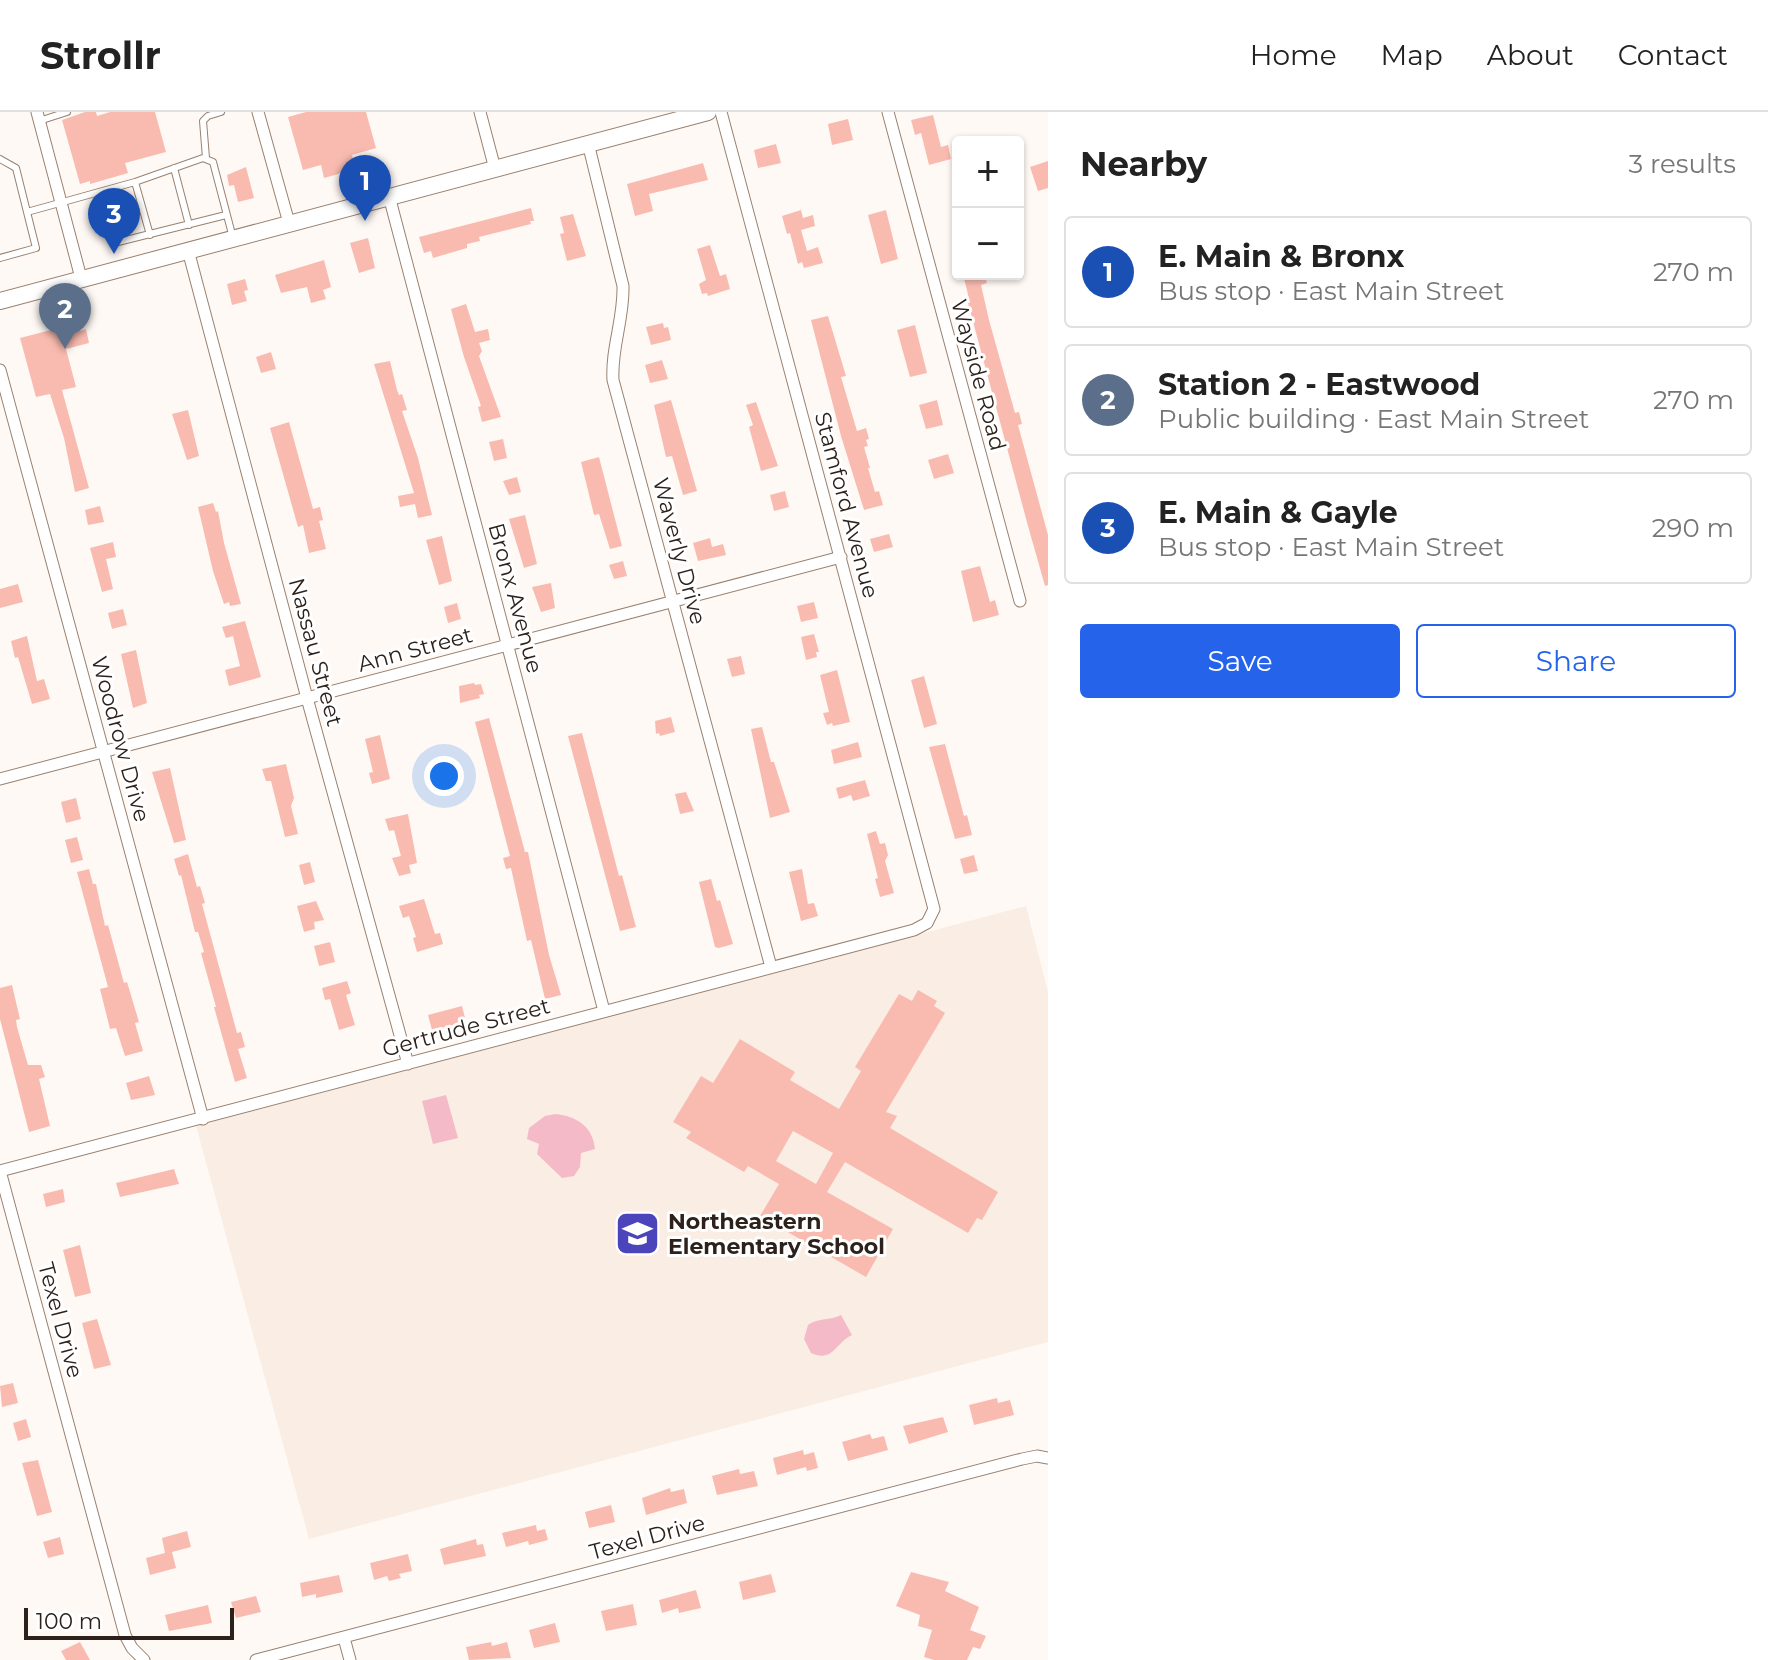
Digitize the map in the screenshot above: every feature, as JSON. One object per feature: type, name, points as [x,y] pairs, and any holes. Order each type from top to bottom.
[{"type":"street","points":[[258,112],[289,223]]},
{"type":"street","points":[[480,112],[495,169]]},
{"type":"street","points":[[0,301],[708,112]]},
{"type":"street","name":"Stamford Avenue","points":[[721,112],[934,909]]},
{"type":"street","name":"Wayside Road","points":[[888,112],[1020,601]]},
{"type":"street","points":[[38,116],[81,278]]},
{"type":"street","name":"Waverly Drive","points":[[588,143],[623,286],[624,304],[613,351],[613,380],[771,967]]},
{"type":"street","name":"Bronx Avenue","points":[[389,196],[604,1011]]},
{"type":"street","name":"Nassau Street","points":[[188,250],[408,1064]]},
{"type":"street","name":"Woodrow Drive","points":[[0,370],[203,1119]]},
{"type":"street","name":"Ann Street","points":[[0,779],[841,557]]},
{"type":"street","name":"Gertrude Street","points":[[0,1171],[914,930],[927,923],[934,909]]},
{"type":"street","name":"Texel Drive","points":[[0,1171],[125,1635],[144,1660]]},
{"type":"street","name":"Texel Drive","points":[[256,1660],[1022,1459],[1037,1456],[1048,1458]]},
{"type":"street","points":[[344,1638],[350,1660]]},
{"type":"lane","points":[[38,116],[67,112]]},
{"type":"lane","points":[[206,158],[203,121],[221,112]]},
{"type":"lane","points":[[27,212],[102,192],[206,158],[213,162],[233,238]]},
{"type":"lane","points":[[0,159],[16,168],[36,248],[0,258]]},
{"type":"lane","points":[[174,168],[189,225]]},
{"type":"lane","points":[[135,182],[150,235]]},
{"type":"lane","points":[[102,192],[118,242],[226,215]]},
{"type":"shaded area","name":"Northeastern Elementary School","points":[[1026,906],[1048,992],[1048,1342],[309,1539],[196,1126]]},
{"type":"shaded area","points":[[446,1095],[458,1138],[433,1144],[422,1101]]},
{"type":"shaded area","points":[[555,1114],[577,1120],[594,1141],[595,1149],[581,1153],[580,1167],[574,1176],[562,1178],[537,1154],[539,1144],[527,1139],[529,1128],[545,1116]]},
{"type":"shaded area","points":[[841,1315],[852,1335],[829,1354],[811,1353],[804,1339],[808,1325]]},
{"type":"building","points":[[85,112],[96,112],[97,116],[110,112],[155,112],[166,152],[125,163],[128,173],[80,184],[62,120]]},
{"type":"building","points":[[306,112],[366,112],[376,148],[352,155],[356,169],[324,178],[321,165],[303,170],[288,117]]},
{"type":"building","points":[[933,115],[941,147],[948,145],[951,159],[929,165],[921,133],[915,135],[911,120]]},
{"type":"building","points":[[848,119],[853,140],[832,145],[828,124]]},
{"type":"building","points":[[776,144],[781,163],[758,168],[754,150]]},
{"type":"building","points":[[1048,161],[1048,188],[1038,191],[1030,167]]},
{"type":"building","points":[[703,163],[708,180],[649,194],[653,211],[635,216],[627,184]]},
{"type":"building","points":[[246,167],[254,198],[238,202],[234,185],[229,186],[227,175]]},
{"type":"building","points":[[531,208],[534,221],[530,221],[531,224],[479,237],[480,241],[467,244],[467,248],[433,258],[431,251],[424,253],[419,237]]},
{"type":"building","points":[[801,210],[803,218],[813,215],[815,226],[801,230],[807,251],[818,247],[823,263],[804,268],[802,262],[798,264],[782,216]]},
{"type":"building","points":[[886,210],[898,259],[881,264],[868,215]]},
{"type":"building","points":[[573,214],[586,256],[567,261],[560,234],[564,233],[560,217]]},
{"type":"building","points":[[368,238],[375,268],[359,273],[350,243]]},
{"type":"building","points":[[710,245],[720,276],[726,274],[730,289],[708,296],[707,293],[702,294],[699,284],[706,280],[697,249]]},
{"type":"building","points":[[324,260],[331,287],[323,290],[326,299],[311,303],[307,287],[281,293],[275,275]]},
{"type":"building","points":[[245,279],[247,301],[232,305],[227,284]]},
{"type":"building","points":[[964,280],[986,280],[987,283],[981,285],[989,320],[1015,413],[1019,412],[1022,424],[1018,425],[1048,535],[1048,585],[1045,586],[968,303]]},
{"type":"building","points":[[466,304],[475,332],[488,329],[490,340],[479,343],[482,351],[479,356],[501,417],[482,422],[478,407],[481,406],[451,309]]},
{"type":"building","points":[[828,316],[846,376],[841,377],[857,431],[866,428],[869,439],[866,440],[868,446],[864,447],[868,468],[875,492],[879,491],[883,505],[864,510],[811,320]]},
{"type":"building","points":[[78,323],[80,331],[86,329],[89,343],[66,349],[76,387],[62,390],[89,488],[75,492],[64,438],[50,394],[36,397],[20,338]]},
{"type":"building","points":[[663,323],[664,328],[668,327],[671,340],[651,345],[646,327]]},
{"type":"building","points":[[915,325],[927,373],[910,377],[897,330]]},
{"type":"building","points":[[271,352],[276,369],[261,373],[256,357]]},
{"type":"building","points":[[662,360],[668,379],[650,383],[645,365]]},
{"type":"building","points":[[390,361],[397,390],[399,395],[402,394],[407,410],[402,411],[432,515],[418,518],[415,504],[400,507],[398,496],[414,493],[374,364]]},
{"type":"building","points":[[671,400],[697,491],[683,495],[672,456],[666,457],[654,405]]},
{"type":"building","points":[[937,400],[943,425],[926,429],[919,405]]},
{"type":"building","points":[[756,402],[778,466],[761,471],[746,405]]},
{"type":"building","points":[[188,410],[199,456],[187,460],[172,414]]},
{"type":"building","points":[[289,422],[313,509],[320,507],[323,520],[319,521],[326,549],[309,553],[303,525],[298,527],[270,428]]},
{"type":"building","points":[[503,439],[507,458],[494,461],[489,442]]},
{"type":"building","points":[[948,454],[954,473],[934,479],[928,460]]},
{"type":"building","points":[[599,457],[622,546],[610,549],[599,514],[594,515],[581,462]]},
{"type":"building","points":[[517,477],[521,492],[509,495],[503,481]]},
{"type":"building","points":[[785,491],[789,507],[774,511],[770,495]]},
{"type":"building","points":[[213,503],[218,511],[241,604],[224,604],[213,571],[198,507]]},
{"type":"building","points":[[100,506],[104,522],[88,525],[85,510]]},
{"type":"building","points":[[525,515],[537,564],[524,568],[509,519]]},
{"type":"building","points":[[889,534],[893,547],[874,552],[870,539]]},
{"type":"building","points":[[442,536],[452,581],[439,585],[426,540]]},
{"type":"building","points":[[710,538],[712,547],[723,544],[726,555],[698,561],[693,543]]},
{"type":"building","points":[[113,542],[116,557],[106,559],[113,589],[102,592],[90,548]]},
{"type":"building","points":[[623,561],[627,576],[614,579],[609,565]]},
{"type":"building","points":[[980,566],[990,602],[995,600],[999,615],[973,622],[961,571]]},
{"type":"building","points":[[551,583],[555,608],[541,612],[532,587]]},
{"type":"building","points":[[18,584],[23,602],[0,608],[0,589]]},
{"type":"building","points":[[814,602],[818,618],[801,622],[797,606]]},
{"type":"building","points":[[457,603],[461,619],[448,623],[444,607]]},
{"type":"building","points":[[123,609],[127,625],[112,629],[108,613]]},
{"type":"building","points":[[245,621],[261,677],[229,686],[225,670],[240,666],[233,636],[226,638],[222,627]]},
{"type":"building","points":[[814,634],[819,652],[816,652],[817,657],[806,660],[801,637]]},
{"type":"building","points":[[27,636],[37,681],[44,679],[50,699],[32,704],[11,641]]},
{"type":"building","points":[[136,650],[147,703],[133,708],[121,654]]},
{"type":"building","points":[[741,656],[745,674],[732,677],[727,659]]},
{"type":"building","points":[[837,670],[850,722],[833,726],[832,723],[827,725],[823,713],[829,712],[820,675]]},
{"type":"building","points":[[924,676],[937,724],[924,728],[911,680]]},
{"type":"building","points":[[481,684],[484,694],[460,703],[459,686]]},
{"type":"building","points":[[671,717],[675,732],[660,736],[656,734],[655,721]]},
{"type":"building","points":[[489,718],[525,852],[528,852],[549,955],[561,995],[545,999],[531,940],[527,941],[511,868],[506,869],[503,858],[510,856],[475,722]]},
{"type":"building","points":[[762,727],[771,762],[774,762],[790,812],[770,818],[751,729]]},
{"type":"building","points":[[582,733],[619,876],[622,875],[636,927],[620,931],[568,736]]},
{"type":"building","points":[[380,735],[390,779],[372,784],[369,773],[373,772],[365,739]]},
{"type":"building","points":[[858,742],[862,757],[834,764],[831,750]]},
{"type":"building","points":[[945,744],[972,835],[955,839],[929,747]]},
{"type":"building","points":[[286,764],[298,834],[285,837],[271,781],[266,781],[262,769]]},
{"type":"building","points":[[170,768],[186,840],[174,843],[152,772]]},
{"type":"building","points":[[865,780],[870,796],[853,801],[851,795],[839,799],[836,788]]},
{"type":"building","points":[[686,792],[694,811],[680,814],[675,794]]},
{"type":"building","points":[[76,798],[81,819],[66,823],[61,802]]},
{"type":"building","points":[[408,814],[417,863],[409,865],[411,873],[399,876],[392,858],[401,856],[394,830],[389,831],[385,819]]},
{"type":"building","points":[[876,831],[880,844],[885,843],[888,855],[885,861],[894,893],[880,897],[867,834]]},
{"type":"building","points":[[77,837],[83,860],[71,863],[65,840]]},
{"type":"building","points":[[188,854],[205,903],[202,904],[237,1033],[241,1032],[245,1047],[238,1049],[247,1078],[235,1082],[201,953],[204,952],[198,932],[195,932],[174,859]]},
{"type":"building","points":[[974,855],[978,871],[964,874],[960,859]]},
{"type":"building","points":[[310,862],[315,882],[304,885],[299,865]]},
{"type":"building","points":[[89,869],[93,884],[96,884],[105,926],[108,925],[124,983],[127,982],[139,1022],[135,1023],[143,1051],[125,1056],[116,1028],[110,1029],[100,989],[108,987],[77,872]]},
{"type":"building","points":[[802,869],[808,904],[814,903],[818,916],[801,921],[789,872]]},
{"type":"building","points":[[711,879],[733,944],[719,948],[715,947],[699,882]]},
{"type":"building","points":[[424,899],[435,934],[440,933],[443,944],[417,952],[409,916],[403,918],[399,906]]},
{"type":"building","points":[[316,901],[324,920],[314,922],[315,929],[304,932],[297,906]]},
{"type":"building","points":[[330,942],[335,962],[319,966],[314,946]]},
{"type":"building","points":[[347,981],[351,993],[346,995],[355,1025],[339,1030],[330,999],[325,1000],[322,988]]},
{"type":"building","points":[[12,985],[20,1019],[16,1020],[17,1027],[28,1065],[41,1065],[45,1077],[39,1079],[50,1126],[29,1132],[0,1019],[0,988]]},
{"type":"building","points":[[918,990],[937,1001],[934,1006],[945,1013],[886,1112],[897,1116],[890,1128],[998,1192],[982,1220],[977,1218],[968,1233],[845,1162],[827,1192],[893,1229],[866,1277],[760,1216],[779,1184],[748,1166],[744,1172],[686,1138],[691,1132],[673,1122],[701,1076],[713,1083],[740,1039],[795,1072],[790,1080],[839,1109],[861,1071],[855,1067],[899,994],[912,1001]],"holes":[[[793,1131],[833,1153],[816,1184],[776,1161]]]},
{"type":"building","points":[[462,1006],[465,1018],[461,1020],[462,1023],[432,1030],[428,1015]]},
{"type":"building","points":[[149,1076],[155,1095],[131,1100],[126,1083]]},
{"type":"building","points":[[174,1169],[179,1184],[120,1197],[116,1183]]},
{"type":"building","points":[[63,1189],[65,1202],[46,1207],[43,1194]]},
{"type":"building","points":[[80,1245],[91,1293],[75,1297],[63,1250]]},
{"type":"building","points":[[97,1319],[111,1365],[94,1369],[82,1323]]},
{"type":"building","points":[[13,1383],[18,1403],[2,1407],[0,1386]]},
{"type":"building","points":[[997,1398],[998,1403],[1010,1400],[1014,1415],[974,1425],[969,1405]]},
{"type":"building","points":[[943,1417],[948,1432],[909,1444],[903,1426]]},
{"type":"building","points":[[26,1419],[31,1437],[18,1441],[13,1423]]},
{"type":"building","points":[[870,1434],[872,1439],[884,1436],[888,1450],[848,1461],[842,1442]]},
{"type":"building","points":[[803,1450],[804,1455],[814,1452],[818,1468],[807,1471],[806,1467],[777,1475],[773,1458]]},
{"type":"building","points":[[38,1460],[52,1512],[37,1516],[22,1463]]},
{"type":"building","points":[[739,1469],[740,1474],[754,1471],[758,1486],[717,1495],[712,1476]]},
{"type":"building","points":[[670,1488],[671,1492],[684,1489],[687,1503],[646,1515],[642,1498]]},
{"type":"building","points":[[611,1505],[615,1522],[589,1528],[585,1512]]},
{"type":"building","points":[[536,1525],[537,1531],[545,1529],[548,1540],[506,1547],[502,1533]]},
{"type":"building","points":[[187,1531],[191,1547],[172,1552],[176,1568],[150,1575],[146,1558],[165,1553],[162,1538]]},
{"type":"building","points":[[60,1537],[64,1554],[48,1558],[43,1542]]},
{"type":"building","points":[[476,1539],[477,1545],[483,1544],[486,1556],[444,1565],[440,1549]]},
{"type":"building","points":[[408,1554],[412,1571],[399,1574],[401,1578],[389,1581],[387,1576],[374,1580],[370,1563]]},
{"type":"building","points":[[911,1572],[949,1582],[945,1591],[979,1607],[970,1630],[986,1636],[980,1649],[973,1647],[967,1660],[924,1657],[932,1630],[918,1626],[920,1615],[896,1606]]},
{"type":"building","points":[[771,1574],[776,1592],[743,1600],[739,1582]]},
{"type":"building","points":[[339,1575],[343,1592],[316,1598],[316,1594],[302,1597],[300,1583]]},
{"type":"building","points":[[696,1590],[701,1608],[679,1613],[678,1608],[662,1613],[659,1600]]},
{"type":"building","points":[[256,1596],[261,1612],[236,1618],[231,1602]]},
{"type":"building","points":[[633,1604],[637,1625],[606,1631],[601,1611]]},
{"type":"building","points":[[208,1605],[212,1623],[169,1631],[165,1615]]},
{"type":"building","points":[[555,1623],[560,1642],[534,1648],[529,1630]]},
{"type":"building","points":[[80,1642],[90,1660],[66,1660],[61,1651]]},
{"type":"building","points":[[491,1642],[492,1646],[507,1642],[511,1658],[469,1660],[466,1647]]},
{"type":"place","name":"E. Main & Bronx","points":[[365,221]]},
{"type":"place","name":"E. Main & Gayle","points":[[114,254]]},
{"type":"place","name":"Station 2 - Eastwood","points":[[65,349]]},
{"type":"place","name":"Northeastern Elementary School","points":[[637,1234]]}]
